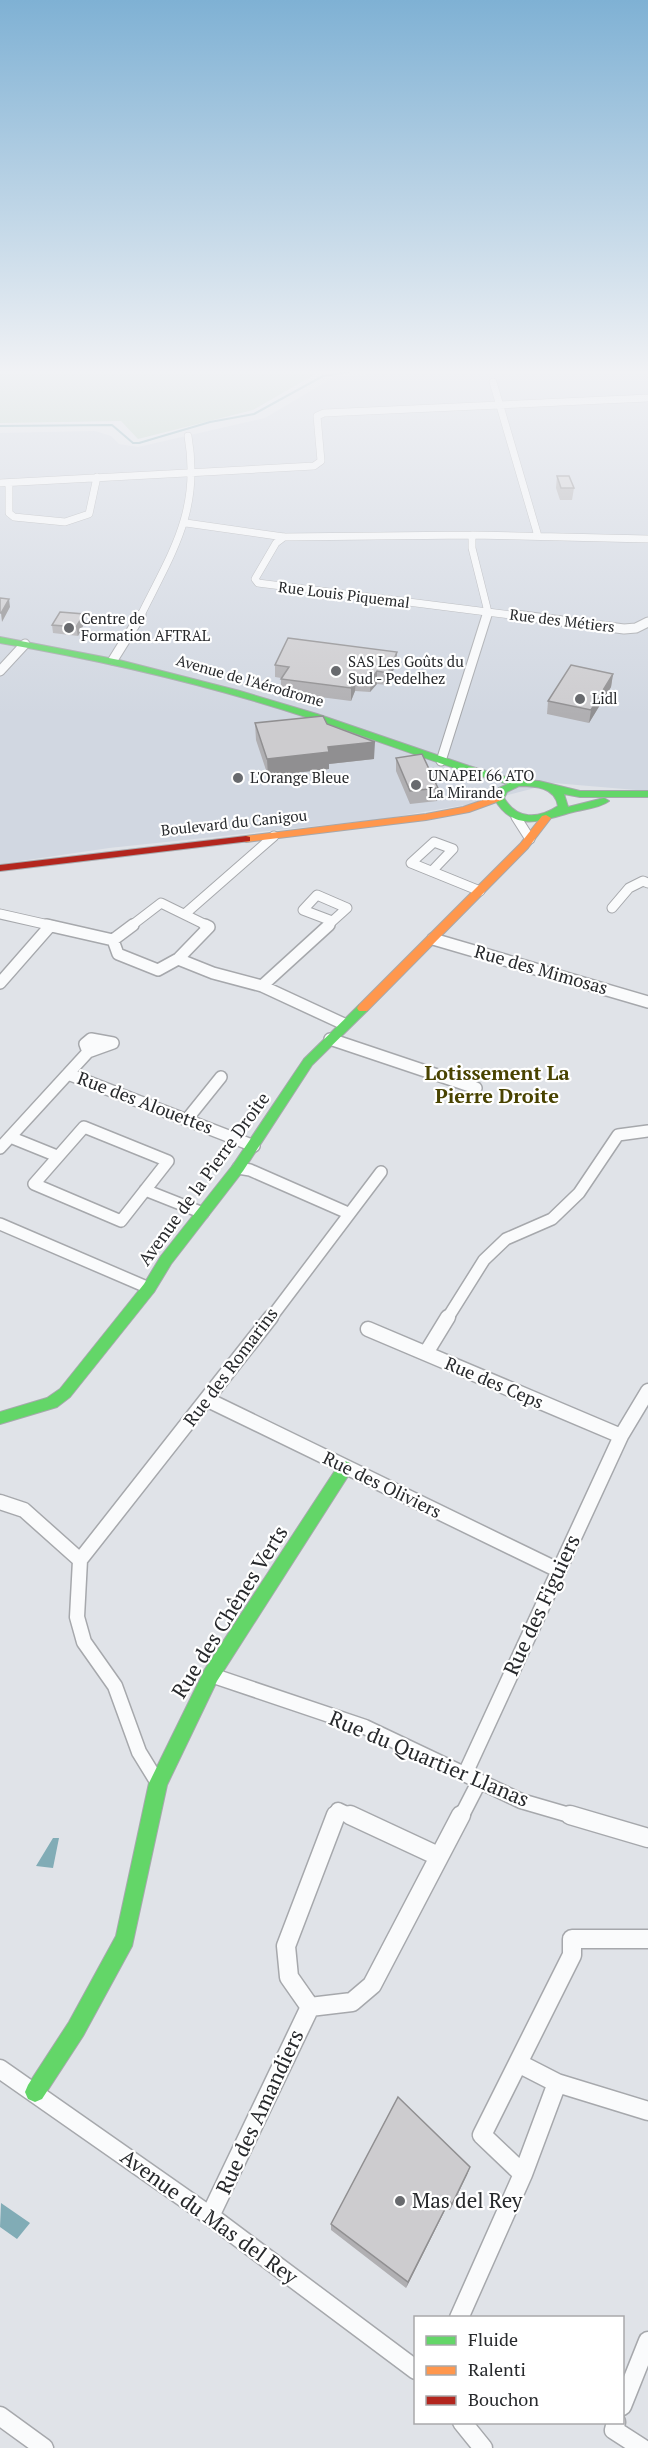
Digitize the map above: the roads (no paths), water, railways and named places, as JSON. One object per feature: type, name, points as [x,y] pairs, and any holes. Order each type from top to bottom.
[{"type":"street","points":[[9,486],[9,513],[14,518],[68,522],[85,518],[89,514],[95,486]]},
{"type":"street","points":[[113,660],[147,604],[186,523],[192,486]]},
{"type":"street","points":[[523,486],[538,536]]},
{"type":"street","points":[[186,523],[284,537],[472,535],[648,539]]},
{"type":"street","points":[[441,761],[488,612],[472,548],[472,535]]},
{"type":"street","name":"Rue Louis Piquemal","points":[[284,537],[276,543],[260,570],[255,579],[258,583],[488,612]]},
{"type":"street","name":"Rue des Métiers","points":[[488,612],[636,628],[648,622]]},
{"type":"street","name":"Avenue de l'Aérodrome","points":[[0,640],[113,660],[232,691],[315,716],[485,776],[517,783],[535,783],[580,794],[648,796]]},
{"type":"street","points":[[0,671],[25,644]]},
{"type":"street","name":"Avenue de l'Aérodrome","points":[[485,776],[499,795],[498,803],[512,815]]},
{"type":"street","name":"Boulevard du Canigou","points":[[470,808],[499,795],[517,783]]},
{"type":"street","points":[[552,815],[563,800],[553,789]]},
{"type":"street","name":"Boulevard du Canigou","points":[[0,868],[118,851],[274,836],[470,808],[487,808],[512,815],[552,815],[596,802],[648,796]]},
{"type":"street","points":[[512,815],[530,838]]},
{"type":"street","name":"Avenue de la Pierre Droite","points":[[0,1418],[52,1403],[65,1393],[149,1288],[166,1260],[238,1168],[308,1062],[344,1024],[434,939],[552,815]]},
{"type":"street","points":[[186,913],[274,836]]},
{"type":"street","points":[[432,871],[480,891]]},
{"type":"street","points":[[612,908],[629,888],[643,881],[648,883]]},
{"type":"street","points":[[161,903],[186,913],[209,927],[178,959],[158,970],[118,954],[113,940],[161,903]]},
{"type":"street","points":[[0,914],[113,940]]},
{"type":"street","points":[[262,986],[332,921]]},
{"type":"street","points":[[0,983],[50,926]]},
{"type":"street","name":"Rue des Mimosas","points":[[434,939],[648,1002]]},
{"type":"street","points":[[178,959],[213,973],[262,986],[344,1024]]},
{"type":"street","points":[[330,1039],[476,1088]]},
{"type":"street","points":[[0,1148],[88,1052]]},
{"type":"street","name":"Rue des Alouettes","points":[[68,1074],[188,1118],[254,1146]]},
{"type":"street","points":[[188,1118],[221,1077]]},
{"type":"street","points":[[84,1127],[168,1161],[145,1190],[121,1221],[34,1184],[84,1127]]},
{"type":"street","points":[[426,1353],[484,1260],[506,1239],[552,1219],[579,1193],[618,1136],[648,1131]]},
{"type":"street","points":[[10,1137],[57,1156]]},
{"type":"street","points":[[238,1168],[249,1170],[348,1214]]},
{"type":"street","name":"Rue des Romarins","points":[[80,1560],[208,1400],[381,1172]]},
{"type":"street","points":[[145,1190],[203,1213]]},
{"type":"street","points":[[0,1224],[149,1288]]},
{"type":"street","name":"Rue des Ceps","points":[[368,1329],[621,1436]]},
{"type":"street","name":"Rue des Figuiers","points":[[472,1778],[558,1570],[621,1436],[648,1391]]},
{"type":"street","name":"Rue des Oliviers","points":[[208,1400],[558,1570]]},
{"type":"street","name":"Rue des Chênes Verts","points":[[35,2092],[76,2029],[125,1939],[158,1783],[211,1675],[345,1468]]},
{"type":"street","points":[[0,1502],[24,1510],[80,1560],[77,1617],[84,1642],[115,1686],[139,1752],[158,1783]]},
{"type":"street","name":"Rue du Quartier Llanas","points":[[211,1675],[364,1726],[521,1801],[648,1838]]},
{"type":"street","name":"Rue des Amandiers","points":[[310,2007],[352,2002],[372,1985],[438,1856],[472,1778]]},
{"type":"street","name":"Rue des Amandiers","points":[[310,2007],[289,1977],[286,1946],[338,1810],[438,1856]]},
{"type":"street","points":[[523,2174],[482,2135],[572,1955],[572,1939],[648,1939]]},
{"type":"street","name":"Rue des Amandiers","points":[[210,2216],[310,2007]]},
{"type":"street","points":[[518,2062],[557,2083],[648,2111]]},
{"type":"street","name":"Avenue du Mas del Rey","points":[[0,2069],[210,2216],[414,2369]]},
{"type":"street","points":[[460,2316],[523,2174],[557,2083]]},
{"type":"street","points":[[624,2401],[648,2341]]},
{"type":"street","points":[[0,2416],[44,2448]]},
{"type":"street","points":[[464,2424],[483,2448]]},
{"type":"street","points":[[616,2424],[614,2430],[642,2448]]},
{"type":"water","points":[[53,1838],[59,1838],[53,1868],[36,1866]]},
{"type":"water","points":[[1,2203],[30,2223],[17,2239],[0,2227]]},
{"type":"place","name":"Centre de Formation AFTRAL","points":[[69,628]]},
{"type":"place","name":"SAS Les Goûts du Sud - Pedelhez","points":[[336,671]]},
{"type":"place","name":"Lidl","points":[[580,699]]},
{"type":"place","name":"L'Orange Bleue","points":[[238,778]]},
{"type":"place","name":"UNAPEI 66 ATO La Mirande","points":[[416,785]]},
{"type":"place","name":"Mas del Rey","points":[[400,2201]]},
{"type":"district","name":"Lotissement La Pierre Droite","points":[[497,1084]]}]
